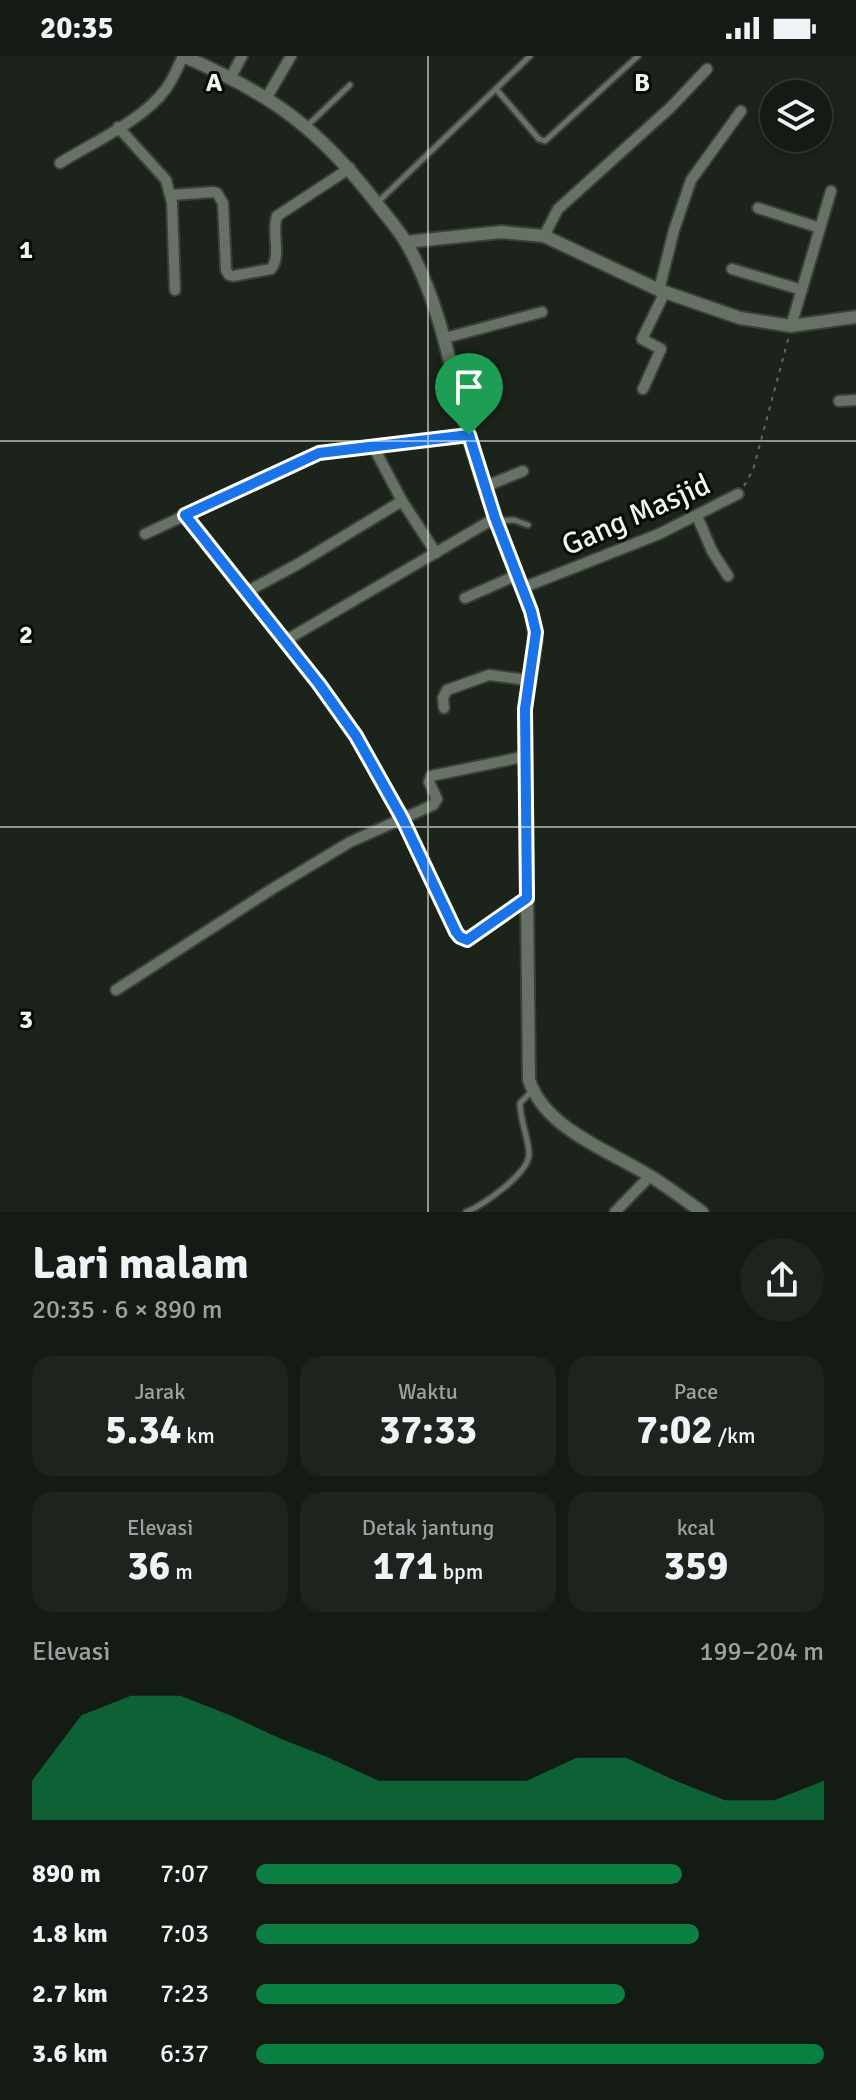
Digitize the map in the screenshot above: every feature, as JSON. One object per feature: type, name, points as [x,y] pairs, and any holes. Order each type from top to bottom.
[{"type":"street","points":[[60,163],[118,127],[166,90],[183,56],[267,97],[306,126],[350,168],[406,242],[445,338],[484,487],[536,632],[525,709],[528,1066],[533,1090],[547,1109],[579,1137],[650,1176],[702,1212]]},
{"type":"street","points":[[231,77],[242,56]]},
{"type":"street","points":[[267,97],[291,56]]},
{"type":"street","points":[[544,236],[558,209],[671,107],[707,69]]},
{"type":"street","points":[[643,389],[661,349],[642,339],[662,291],[674,230],[691,180],[741,111]]},
{"type":"street","points":[[118,127],[163,174],[171,195],[175,290]]},
{"type":"street","points":[[171,195],[213,192],[220,197],[223,203],[226,270],[233,276],[271,269],[276,261],[277,216],[350,168]]},
{"type":"street","points":[[791,326],[831,191]]},
{"type":"street","points":[[758,208],[820,228]]},
{"type":"street","points":[[406,242],[501,232],[544,236],[662,291],[740,318],[791,326],[856,317]]},
{"type":"street","points":[[732,269],[802,290]]},
{"type":"street","points":[[445,338],[542,312]]},
{"type":"street","points":[[839,401],[856,400]]},
{"type":"street","points":[[145,534],[319,453],[469,435]]},
{"type":"street","points":[[373,446],[402,501],[436,553]]},
{"type":"street","points":[[484,487],[523,471]]},
{"type":"street","name":"Gang Masjid","points":[[522,588],[609,555],[738,494]]},
{"type":"street","points":[[250,590],[402,501]]},
{"type":"street","points":[[697,516],[712,551],[728,576]]},
{"type":"street","points":[[288,639],[495,519]]},
{"type":"street","points":[[465,598],[517,575]]},
{"type":"street","points":[[444,708],[443,695],[447,690],[484,676],[528,680]]},
{"type":"street","points":[[116,990],[350,842],[435,802],[436,795],[429,782],[431,776],[527,756]]},
{"type":"street","points":[[615,1212],[650,1176]]},
{"type":"lane","points":[[376,203],[530,56]]},
{"type":"lane","points":[[496,89],[539,139],[545,141],[638,56]]},
{"type":"lane","points":[[306,126],[350,85]]},
{"type":"lane","points":[[495,519],[514,520],[528,525]]},
{"type":"lane","points":[[466,1212],[502,1190],[528,1160],[520,1108],[523,1097],[533,1090]]},
{"type":"path","name":"Gang Masjid","points":[[738,494],[752,474],[791,326]]},
{"type":"path","points":[[185,515],[319,684],[356,736],[460,937],[472,938],[527,898]]},
{"type":"route","points":[[469,435],[495,518],[531,611],[536,641],[525,709],[527,898],[467,940],[456,932],[402,818],[356,736],[319,684],[185,515],[319,453],[469,435]]}]
